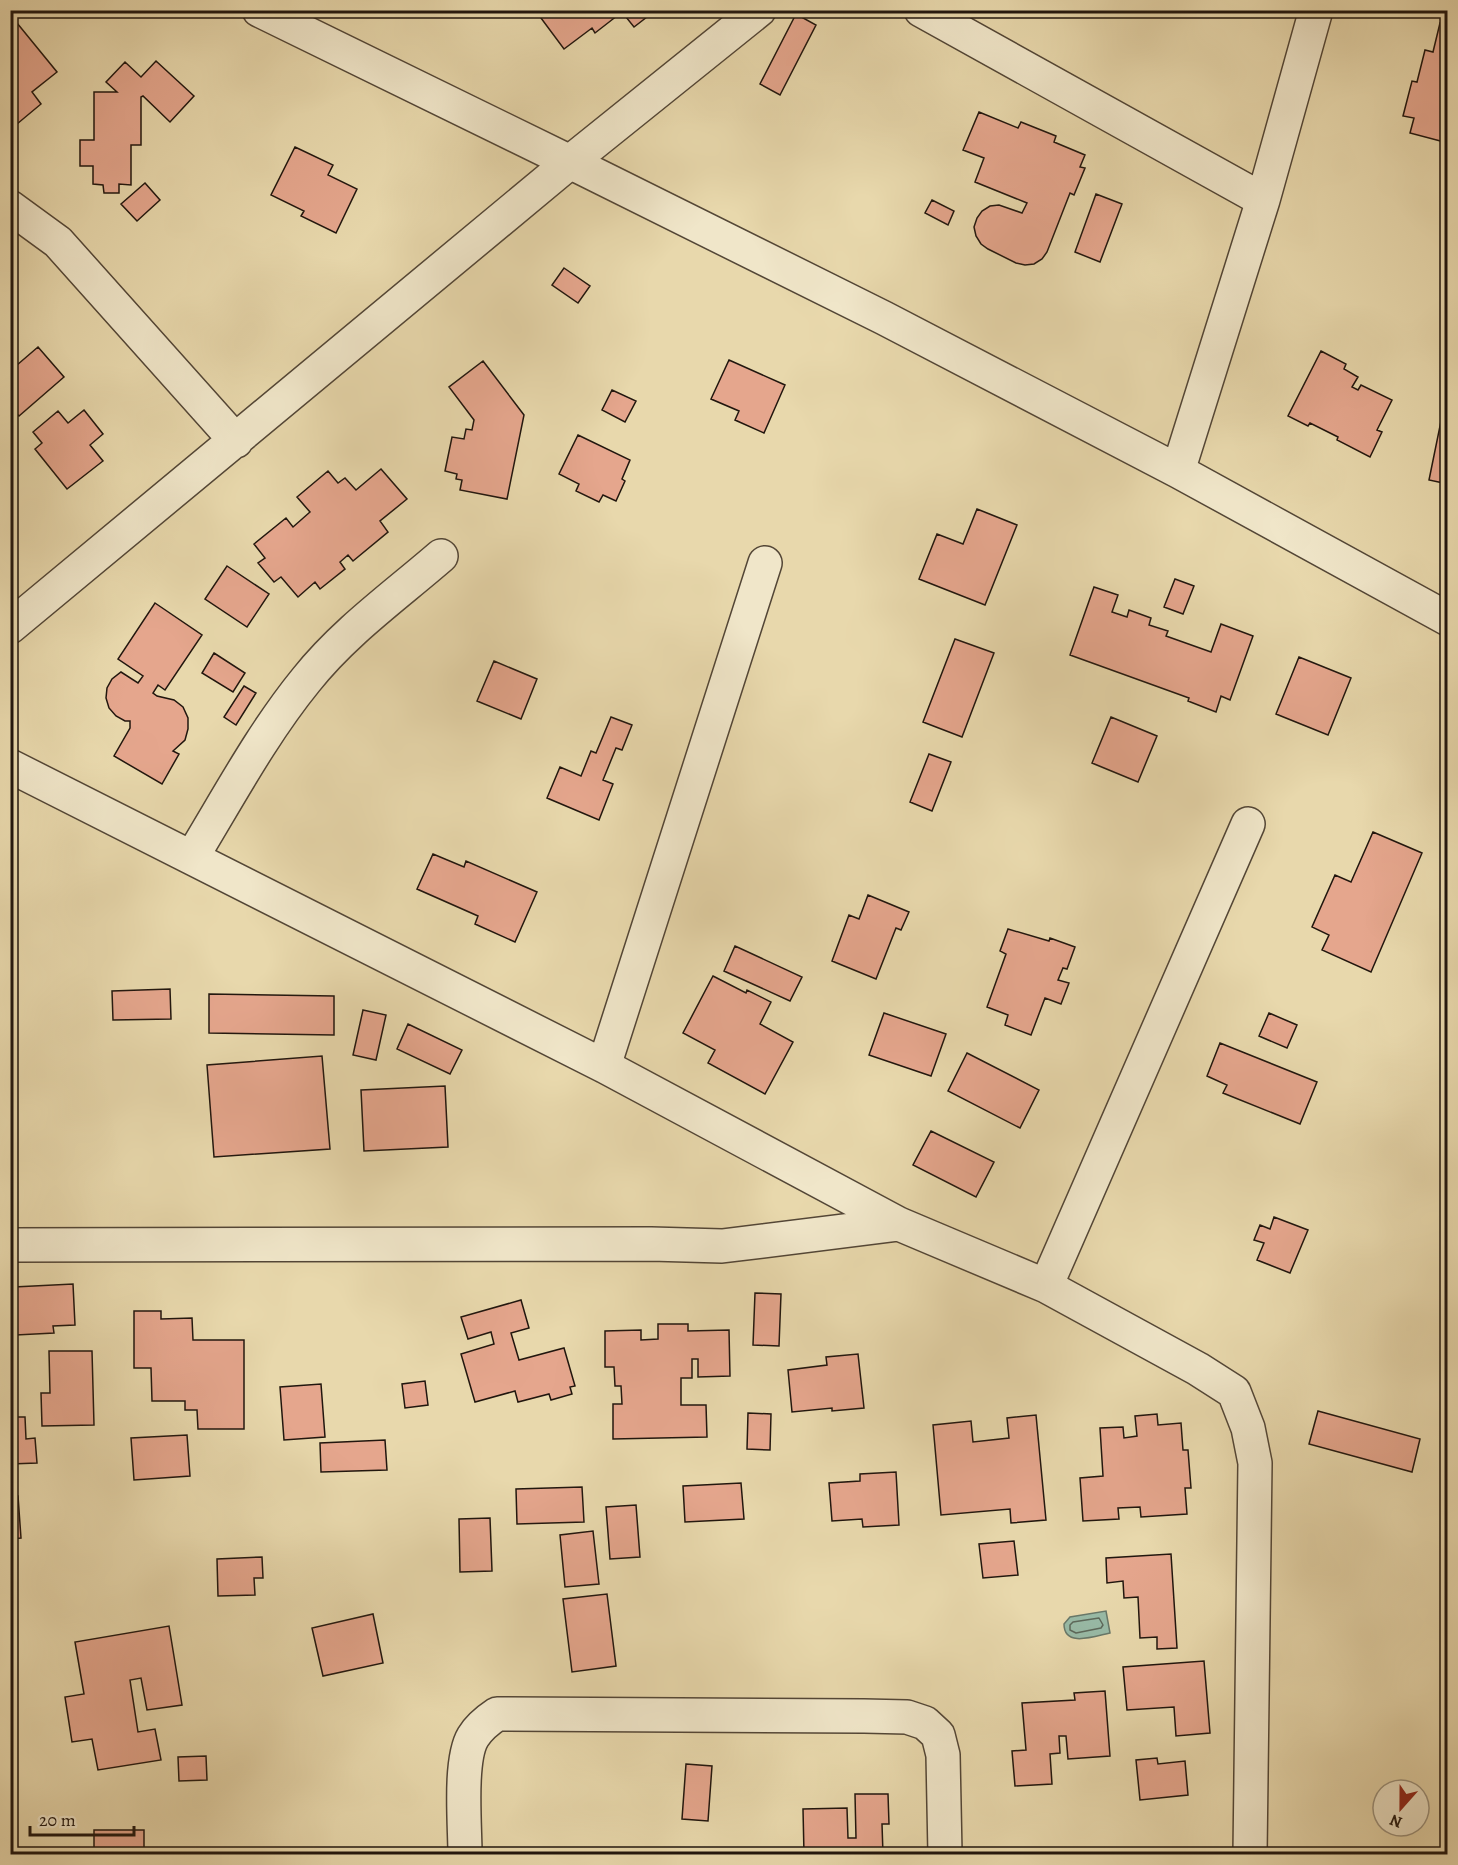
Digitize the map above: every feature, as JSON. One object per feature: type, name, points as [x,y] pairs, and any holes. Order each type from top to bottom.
[{"type":"street","points":[[258,10],[884,318],[1179,471],[1448,619]]},
{"type":"street","points":[[10,627],[237,441],[570,162],[759,10]]},
{"type":"street","points":[[921,10],[1263,200]]},
{"type":"street","points":[[1179,471],[1263,200],[1316,10]]},
{"type":"street","points":[[10,207],[58,242],[237,441]]},
{"type":"street","points":[[192,857],[265,738],[306,679],[342,641],[441,556]]},
{"type":"street","points":[[604,1066],[765,563]]},
{"type":"street","points":[[10,766],[604,1066],[899,1224],[1046,1286],[1198,1369],[1234,1392],[1248,1428],[1255,1463],[1250,1854]]},
{"type":"street","points":[[1046,1286],[1248,824]]},
{"type":"street","points":[[10,1245],[651,1244],[722,1246],[899,1224]]},
{"type":"street","points":[[465,1854],[467,1756],[472,1738],[497,1714],[907,1717],[925,1723],[938,1735],[943,1755],[945,1854]]},
{"type":"water","points":[[1106,1611],[1110,1633],[1081,1639],[1069,1636],[1065,1631],[1064,1624],[1070,1617]]},
{"type":"building","points":[[535,10],[656,10],[634,27],[622,12],[595,33],[592,28],[564,49]]},
{"type":"building","points":[[796,14],[816,25],[780,95],[760,84]]},
{"type":"building","points":[[17,23],[57,72],[32,92],[41,104],[11,129],[10,29]]},
{"type":"building","points":[[1440,23],[1448,25],[1448,143],[1410,133],[1414,118],[1403,116],[1412,81],[1417,82],[1425,50],[1433,52]]},
{"type":"building","points":[[156,61],[194,96],[170,122],[143,96],[141,97],[141,145],[131,145],[131,185],[119,184],[119,193],[104,193],[103,185],[93,184],[93,166],[80,166],[80,140],[94,140],[94,92],[117,92],[106,82],[125,62],[141,77]]},
{"type":"building","points":[[979,112],[1018,128],[1021,122],[1056,136],[1054,142],[1085,155],[1080,167],[1085,168],[1074,195],[1070,193],[1047,252],[1034,264],[1016,263],[988,249],[976,236],[974,227],[982,211],[990,206],[999,205],[1022,213],[1027,203],[975,182],[984,158],[963,150]]},
{"type":"building","points":[[295,147],[333,165],[328,175],[357,189],[336,233],[301,216],[304,211],[271,195]]},
{"type":"building","points":[[145,183],[160,200],[137,221],[121,204]]},
{"type":"building","points":[[1096,194],[1122,204],[1100,262],[1075,252]]},
{"type":"building","points":[[932,200],[954,211],[948,225],[925,213]]},
{"type":"building","points":[[564,268],[590,286],[578,303],[552,285]]},
{"type":"building","points":[[38,347],[64,377],[19,416],[10,407],[10,371]]},
{"type":"building","points":[[1321,351],[1346,364],[1344,369],[1358,377],[1352,387],[1358,390],[1361,385],[1392,400],[1377,430],[1382,432],[1370,457],[1310,423],[1308,426],[1288,416]]},
{"type":"building","points":[[729,360],[785,385],[764,433],[735,420],[739,411],[711,399]]},
{"type":"building","points":[[483,361],[524,415],[507,499],[460,490],[462,480],[456,479],[457,474],[445,471],[452,437],[464,439],[466,429],[472,430],[474,420],[449,387]]},
{"type":"building","points":[[612,390],[636,401],[625,422],[602,410]]},
{"type":"building","points":[[84,410],[103,434],[90,445],[103,461],[67,489],[35,449],[42,443],[33,432],[58,411],[68,423]]},
{"type":"building","points":[[1441,421],[1448,422],[1448,484],[1429,480]]},
{"type":"building","points":[[578,435],[630,460],[622,479],[625,481],[616,501],[603,495],[599,502],[576,491],[579,484],[559,474]]},
{"type":"building","points":[[381,469],[407,499],[380,521],[388,532],[353,561],[348,555],[340,562],[345,569],[320,589],[315,582],[298,597],[281,577],[274,582],[258,563],[265,558],[254,544],[286,518],[293,527],[310,512],[297,497],[328,471],[338,483],[345,478],[356,490]]},
{"type":"building","points":[[977,509],[1017,525],[985,605],[919,579],[937,534],[963,544]]},
{"type":"building","points":[[227,566],[269,594],[247,627],[205,599]]},
{"type":"building","points":[[1175,579],[1194,586],[1183,614],[1164,607]]},
{"type":"building","points":[[1094,587],[1118,595],[1112,612],[1127,617],[1129,610],[1151,618],[1149,625],[1168,631],[1166,636],[1211,652],[1221,624],[1253,636],[1230,700],[1221,696],[1216,712],[1188,701],[1189,698],[1070,655]]},
{"type":"building","points":[[155,603],[202,635],[165,690],[158,685],[153,693],[174,700],[183,707],[188,718],[185,740],[173,751],[179,754],[162,784],[114,756],[130,728],[130,721],[116,716],[109,708],[106,698],[107,688],[112,679],[121,672],[138,683],[143,676],[118,659]]},
{"type":"building","points":[[955,639],[994,653],[962,737],[923,722]]},
{"type":"building","points":[[214,653],[245,673],[233,692],[202,673]]},
{"type":"building","points":[[1299,657],[1351,678],[1328,735],[1276,714]]},
{"type":"building","points":[[494,661],[537,679],[521,719],[477,701]]},
{"type":"building","points":[[244,686],[256,693],[236,725],[224,717]]},
{"type":"building","points":[[611,717],[632,725],[622,750],[616,748],[603,780],[613,784],[599,820],[547,798],[560,767],[581,776],[591,751],[596,753]]},
{"type":"building","points":[[1111,717],[1157,736],[1138,782],[1092,763]]},
{"type":"building","points":[[929,754],[951,762],[932,811],[910,802]]},
{"type":"building","points":[[1373,832],[1422,853],[1371,972],[1322,950],[1329,935],[1312,927],[1335,875],[1351,882]]},
{"type":"building","points":[[433,854],[464,867],[466,861],[537,892],[515,942],[475,924],[478,916],[417,889]]},
{"type":"building","points":[[868,895],[909,912],[901,930],[896,928],[876,979],[832,961],[849,915],[859,919]]},
{"type":"building","points":[[1008,929],[1049,941],[1050,938],[1075,947],[1067,969],[1063,968],[1058,980],[1069,983],[1061,1004],[1045,998],[1031,1035],[1005,1025],[1008,1015],[987,1007],[1006,954],[1000,951]]},
{"type":"building","points":[[735,946],[802,977],[790,1001],[724,971]]},
{"type":"building","points":[[713,976],[746,993],[747,990],[771,1002],[760,1024],[793,1042],[765,1094],[708,1063],[715,1050],[683,1033]]},
{"type":"building","points":[[170,989],[171,1019],[113,1020],[112,991]]},
{"type":"building","points":[[209,994],[334,996],[334,1035],[209,1033]]},
{"type":"building","points":[[363,1010],[386,1015],[376,1060],[353,1055]]},
{"type":"building","points":[[884,1013],[946,1034],[931,1076],[869,1055]]},
{"type":"building","points":[[1269,1013],[1297,1025],[1287,1048],[1259,1036]]},
{"type":"building","points":[[408,1024],[462,1050],[450,1074],[397,1049]]},
{"type":"building","points":[[1220,1043],[1317,1082],[1300,1124],[1223,1093],[1227,1085],[1207,1076]]},
{"type":"building","points":[[967,1053],[1039,1090],[1020,1128],[948,1091]]},
{"type":"building","points":[[322,1056],[330,1149],[214,1157],[207,1065]]},
{"type":"building","points":[[445,1086],[448,1147],[364,1151],[361,1090]]},
{"type":"building","points":[[931,1131],[994,1162],[976,1197],[913,1165]]},
{"type":"building","points":[[1274,1217],[1308,1230],[1290,1273],[1257,1260],[1264,1243],[1254,1240],[1260,1225],[1270,1229]]},
{"type":"building","points":[[73,1284],[75,1325],[53,1326],[54,1333],[16,1335],[14,1287]]},
{"type":"building","points":[[755,1293],[781,1294],[779,1346],[753,1345]]},
{"type":"building","points":[[521,1300],[529,1328],[511,1333],[519,1360],[564,1348],[575,1386],[570,1387],[572,1394],[551,1400],[549,1394],[518,1402],[515,1391],[475,1402],[461,1354],[494,1344],[491,1332],[468,1339],[461,1317]]},
{"type":"building","points":[[134,1311],[161,1311],[161,1319],[192,1318],[193,1340],[244,1340],[244,1429],[198,1429],[197,1410],[185,1410],[185,1401],[152,1401],[151,1368],[134,1368]]},
{"type":"building","points":[[658,1324],[688,1324],[688,1331],[729,1330],[730,1376],[698,1377],[698,1359],[692,1359],[692,1378],[681,1378],[681,1405],[706,1405],[707,1437],[613,1439],[613,1404],[622,1404],[621,1386],[615,1386],[614,1367],[605,1367],[605,1331],[641,1330],[641,1340],[658,1339]]},
{"type":"building","points":[[49,1351],[92,1351],[94,1425],[42,1426],[41,1393],[50,1393]]},
{"type":"building","points":[[858,1354],[864,1408],[792,1412],[788,1370],[827,1365],[826,1357]]},
{"type":"building","points":[[425,1381],[428,1405],[405,1408],[402,1384]]},
{"type":"building","points":[[321,1384],[325,1437],[284,1440],[280,1387]]},
{"type":"building","points":[[1318,1411],[1420,1439],[1412,1472],[1309,1444]]},
{"type":"building","points":[[748,1413],[771,1414],[770,1450],[747,1449]]},
{"type":"building","points":[[1157,1414],[1158,1425],[1181,1423],[1183,1450],[1188,1450],[1191,1488],[1185,1488],[1187,1514],[1141,1517],[1140,1507],[1118,1508],[1119,1519],[1083,1521],[1080,1478],[1103,1476],[1100,1428],[1123,1427],[1124,1438],[1137,1436],[1135,1416]]},
{"type":"building","points":[[1036,1415],[1046,1520],[1011,1523],[1010,1509],[941,1515],[933,1425],[971,1421],[973,1442],[1009,1438],[1007,1418]]},
{"type":"building","points":[[10,1417],[25,1417],[26,1439],[35,1438],[37,1463],[10,1464]]},
{"type":"building","points":[[187,1435],[190,1476],[134,1480],[131,1438]]},
{"type":"building","points":[[385,1440],[387,1470],[321,1472],[320,1443]]},
{"type":"building","points":[[896,1472],[899,1525],[863,1527],[862,1519],[832,1521],[829,1483],[860,1481],[860,1474]]},
{"type":"building","points":[[741,1483],[744,1519],[685,1522],[683,1486]]},
{"type":"building","points":[[582,1487],[584,1522],[517,1524],[516,1489]]},
{"type":"building","points":[[10,1496],[18,1496],[21,1538],[10,1539]]},
{"type":"building","points":[[636,1505],[640,1557],[610,1559],[606,1507]]},
{"type":"building","points":[[490,1518],[492,1571],[460,1572],[459,1519]]},
{"type":"building","points":[[593,1531],[599,1584],[565,1587],[560,1535]]},
{"type":"building","points":[[1014,1541],[1018,1575],[983,1578],[979,1544]]},
{"type":"building","points":[[1171,1554],[1177,1648],[1157,1649],[1157,1637],[1140,1638],[1138,1597],[1124,1598],[1123,1581],[1107,1583],[1106,1558]]},
{"type":"building","points":[[262,1557],[263,1578],[254,1578],[255,1595],[218,1596],[217,1559]]},
{"type":"building","points":[[607,1594],[616,1666],[572,1672],[563,1599]]},
{"type":"building","points":[[373,1614],[383,1663],[323,1676],[312,1628]]},
{"type":"building","points":[[169,1626],[182,1705],[147,1710],[141,1678],[130,1680],[138,1732],[155,1729],[161,1760],[98,1770],[92,1739],[72,1742],[65,1697],[84,1694],[75,1642]]},
{"type":"building","points":[[1204,1661],[1210,1733],[1176,1736],[1174,1707],[1127,1710],[1123,1667]]},
{"type":"building","points":[[1105,1691],[1110,1756],[1068,1759],[1066,1736],[1059,1736],[1060,1753],[1050,1754],[1052,1784],[1015,1786],[1012,1751],[1026,1750],[1022,1703],[1075,1700],[1074,1693]]},
{"type":"building","points":[[206,1756],[207,1780],[179,1781],[178,1757]]},
{"type":"building","points":[[1157,1758],[1158,1764],[1185,1761],[1188,1795],[1140,1800],[1136,1760]]},
{"type":"building","points":[[686,1764],[712,1766],[708,1821],[682,1819]]},
{"type":"building","points":[[855,1794],[888,1794],[889,1824],[882,1824],[883,1854],[804,1854],[803,1809],[847,1808],[848,1838],[856,1838]]},
{"type":"building","points":[[94,1830],[144,1830],[144,1854],[48,1854],[48,1850],[94,1850]]}]
